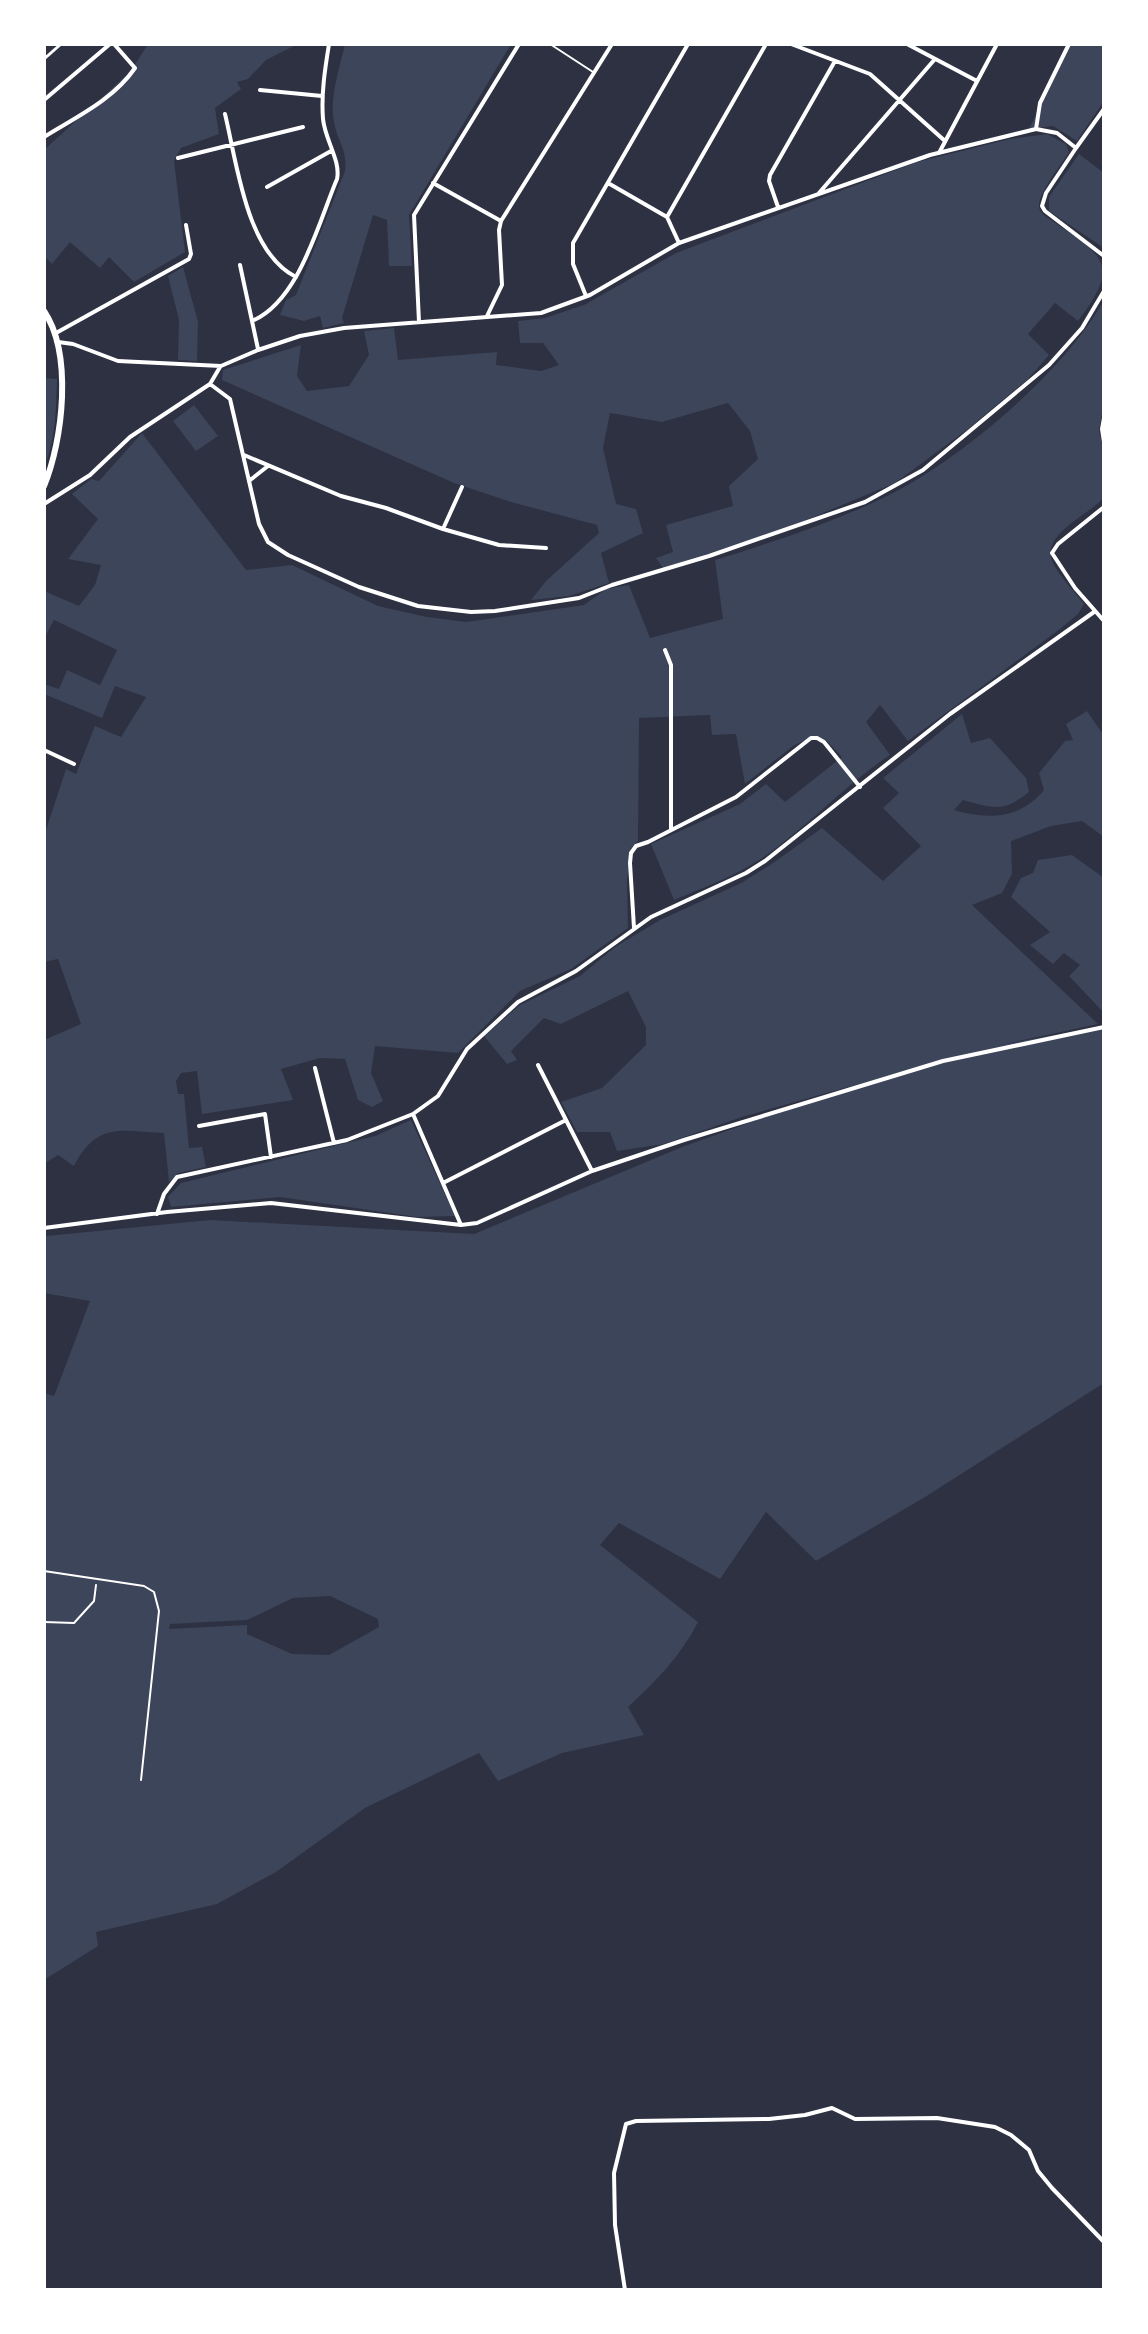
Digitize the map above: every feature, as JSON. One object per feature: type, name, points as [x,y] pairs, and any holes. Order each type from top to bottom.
[{"type":"main road","points":[[44,311],[58,342],[62,416],[52,466],[44,486]]},
{"type":"street","points":[[44,59],[61,44]]},
{"type":"street","points":[[44,100],[112,44],[135,68],[122,86],[106,98],[44,136]]},
{"type":"street","points":[[252,321],[287,293],[337,179],[338,164],[331,151],[323,119],[322,96],[329,44]]},
{"type":"street","points":[[419,322],[414,215],[519,44]]},
{"type":"street","points":[[487,316],[502,285],[501,221],[612,44]]},
{"type":"street","points":[[586,296],[573,264],[573,243],[688,44]]},
{"type":"street","points":[[667,217],[766,44]]},
{"type":"street","points":[[791,44],[870,74],[945,141]]},
{"type":"street","points":[[907,44],[977,81]]},
{"type":"street","points":[[939,153],[997,44]]},
{"type":"street","points":[[1036,129],[1040,103],[1069,44]]},
{"type":"street","points":[[819,193],[935,59]]},
{"type":"street","points":[[778,207],[770,175],[835,61]]},
{"type":"street","points":[[260,90],[322,96]]},
{"type":"street","points":[[1104,109],[1046,193],[1042,206],[1104,256]]},
{"type":"street","points":[[225,114],[252,222],[271,257],[296,277]]},
{"type":"street","points":[[178,158],[303,127]]},
{"type":"street","points":[[58,342],[73,344],[118,361],[221,366],[300,336],[344,328],[541,313],[618,281],[679,243],[939,153],[1036,129],[1057,133],[1076,148]]},
{"type":"street","points":[[267,187],[331,151]]},
{"type":"street","points":[[433,183],[501,221]]},
{"type":"street","points":[[608,183],[667,217],[679,243]]},
{"type":"street","points":[[56,333],[189,259],[191,254],[186,225]]},
{"type":"street","points":[[240,265],[258,350]]},
{"type":"street","points":[[210,384],[230,399],[263,535],[268,542],[288,555],[359,587],[418,606],[471,612],[514,609],[579,598],[865,502],[912,476],[965,437],[1049,365],[1082,328],[1104,291]]},
{"type":"street","points":[[44,504],[90,475],[130,437],[210,384],[221,366]]},
{"type":"street","points":[[1104,418],[1104,442]]},
{"type":"street","points":[[243,455],[341,496],[386,508],[443,529],[499,545],[546,548]]},
{"type":"street","points":[[249,481],[268,466]]},
{"type":"street","points":[[443,529],[462,487]]},
{"type":"street","points":[[1104,507],[1058,544],[1052,553],[1060,568],[1104,621]]},
{"type":"street","points":[[157,1214],[164,1194],[177,1177],[334,1143],[413,1114],[438,1096],[467,1049],[518,1002],[576,971],[651,917],[755,867],[950,714],[1094,612]]},
{"type":"street","points":[[665,650],[671,665],[671,829]]},
{"type":"street","points":[[634,928],[632,849],[736,797],[811,738],[824,742],[860,787]]},
{"type":"street","points":[[44,750],[74,764]]},
{"type":"street","points":[[44,1228],[271,1203],[461,1225],[477,1223],[592,1171],[943,1061],[1104,1027]]},
{"type":"street","points":[[538,1065],[592,1171]]},
{"type":"street","points":[[315,1068],[334,1143]]},
{"type":"street","points":[[199,1126],[265,1114],[271,1157]]},
{"type":"street","points":[[413,1114],[461,1225]]},
{"type":"street","points":[[443,1183],[566,1120]]},
{"type":"street","points":[[625,2290],[615,2225],[614,2173],[626,2124],[668,2120],[769,2119],[832,2108],[855,2119],[937,2118],[995,2127],[1029,2150],[1038,2171],[1104,2242]]},
{"type":"lane","points":[[550,44],[594,73]]},
{"type":"lane","points":[[44,1571],[144,1586],[157,1598],[159,1611],[141,1780]]},
{"type":"path","points":[[44,1622],[74,1623],[94,1601],[96,1584]]},
{"type":"shaded area","points":[[148,44],[298,44],[266,60],[248,79],[237,82],[241,89],[215,108],[219,134],[181,148],[174,161],[185,252],[134,282],[109,257],[100,268],[70,242],[52,264],[44,256],[44,224],[47,221],[44,219],[44,150],[131,71]]},
{"type":"shaded area","points":[[345,44],[511,44],[409,215],[412,266],[389,266],[387,220],[373,215],[342,318],[344,323],[323,328],[320,316],[304,321],[280,315],[286,300],[296,295],[345,171],[333,106]]},
{"type":"shaded area","points":[[1071,44],[1104,44],[1104,101],[1077,141],[1053,126],[1029,129]]},
{"type":"shaded area","points":[[1047,134],[1066,144],[1069,152],[1042,194],[1039,207],[1045,216],[1094,252],[1103,273],[1100,286],[1078,321],[1055,303],[1028,334],[1049,355],[1028,379],[968,429],[895,483],[787,528],[663,568],[656,558],[673,552],[666,525],[733,506],[729,486],[758,459],[750,431],[728,403],[662,422],[610,413],[603,448],[616,504],[636,509],[643,533],[601,553],[609,583],[569,596],[531,600],[546,581],[599,533],[597,525],[454,483],[222,380],[223,370],[301,345],[297,376],[307,391],[349,386],[369,355],[364,331],[394,328],[398,360],[497,352],[496,365],[541,371],[559,365],[543,343],[520,343],[518,321],[545,318],[584,305],[676,253],[917,162],[1010,139]]},
{"type":"shaded area","points":[[1079,154],[1104,173],[1104,248],[1049,211],[1049,197]]},
{"type":"shaded area","points":[[183,267],[198,322],[197,361],[178,360],[179,320],[168,276]]},
{"type":"shaded area","points":[[1104,301],[1104,401],[1099,431],[1104,452],[1104,497],[1059,534],[1053,543],[1053,563],[1084,604],[1078,614],[1060,629],[908,741],[880,705],[866,722],[890,755],[759,860],[674,900],[651,844],[740,804],[766,784],[785,802],[842,757],[826,740],[814,736],[793,746],[745,784],[736,734],[712,735],[710,715],[639,718],[638,841],[630,849],[628,928],[571,969],[520,991],[458,1053],[375,1046],[371,1073],[383,1101],[372,1107],[358,1100],[345,1059],[320,1058],[281,1069],[293,1100],[202,1114],[197,1071],[181,1073],[176,1081],[178,1094],[184,1094],[189,1148],[202,1147],[206,1167],[178,1173],[169,1182],[164,1133],[123,1131],[102,1135],[92,1142],[74,1166],[58,1155],[44,1164],[44,1040],[81,1024],[58,959],[44,962],[44,836],[66,769],[76,774],[95,726],[121,737],[146,697],[115,686],[102,718],[44,694],[44,684],[59,689],[67,670],[100,685],[117,650],[54,620],[44,634],[44,591],[79,606],[95,585],[101,565],[68,559],[98,519],[72,494],[91,479],[99,481],[142,433],[246,570],[292,565],[378,606],[466,622],[584,605],[606,589],[629,585],[650,638],[723,619],[715,560],[866,506],[911,483],[962,449],[1011,409],[1054,367]]},
{"type":"shaded area","points":[[44,378],[57,379],[53,435],[44,467]]},
{"type":"shaded area","points":[[194,405],[218,436],[196,451],[173,421]]},
{"type":"shaded area","points":[[1087,711],[1104,736],[1104,837],[1082,821],[1051,826],[1011,841],[1012,874],[1002,893],[972,905],[1098,1024],[1000,1045],[1104,1026],[1104,1383],[925,1497],[816,1561],[766,1512],[720,1579],[619,1523],[600,1545],[698,1622],[667,1668],[628,1707],[644,1735],[562,1753],[498,1781],[479,1753],[365,1808],[276,1872],[217,1904],[96,1932],[98,1946],[44,1980],[44,1393],[54,1396],[90,1301],[44,1293],[46,1236],[210,1220],[474,1234],[682,1147],[855,1085],[742,1117],[664,1144],[617,1151],[610,1132],[577,1132],[561,1102],[602,1088],[646,1045],[646,1027],[628,991],[561,1024],[544,1018],[511,1051],[517,1060],[507,1064],[484,1036],[520,1005],[580,976],[615,947],[660,920],[741,883],[822,828],[883,881],[921,846],[883,808],[899,793],[883,778],[962,714],[971,743],[990,738],[1026,778],[1029,792],[1005,806],[991,807],[963,800],[954,810],[979,815],[1003,815],[1035,800],[1044,790],[1039,773],[1065,741],[1073,740],[1066,724]],"holes":[[[330,1596],[378,1619],[379,1627],[329,1655],[292,1654],[247,1634],[247,1625],[169,1629],[170,1624],[247,1620],[293,1598]]]},
{"type":"shaded area","points":[[1072,855],[1104,878],[1104,1013],[1069,976],[1080,965],[1064,953],[1053,964],[1030,945],[1050,932],[1011,897],[1021,878],[1033,873],[1038,860]]},
{"type":"shaded area","points":[[411,1120],[455,1216],[417,1217],[280,1197],[171,1207],[168,1197],[181,1183],[375,1136]]}]
